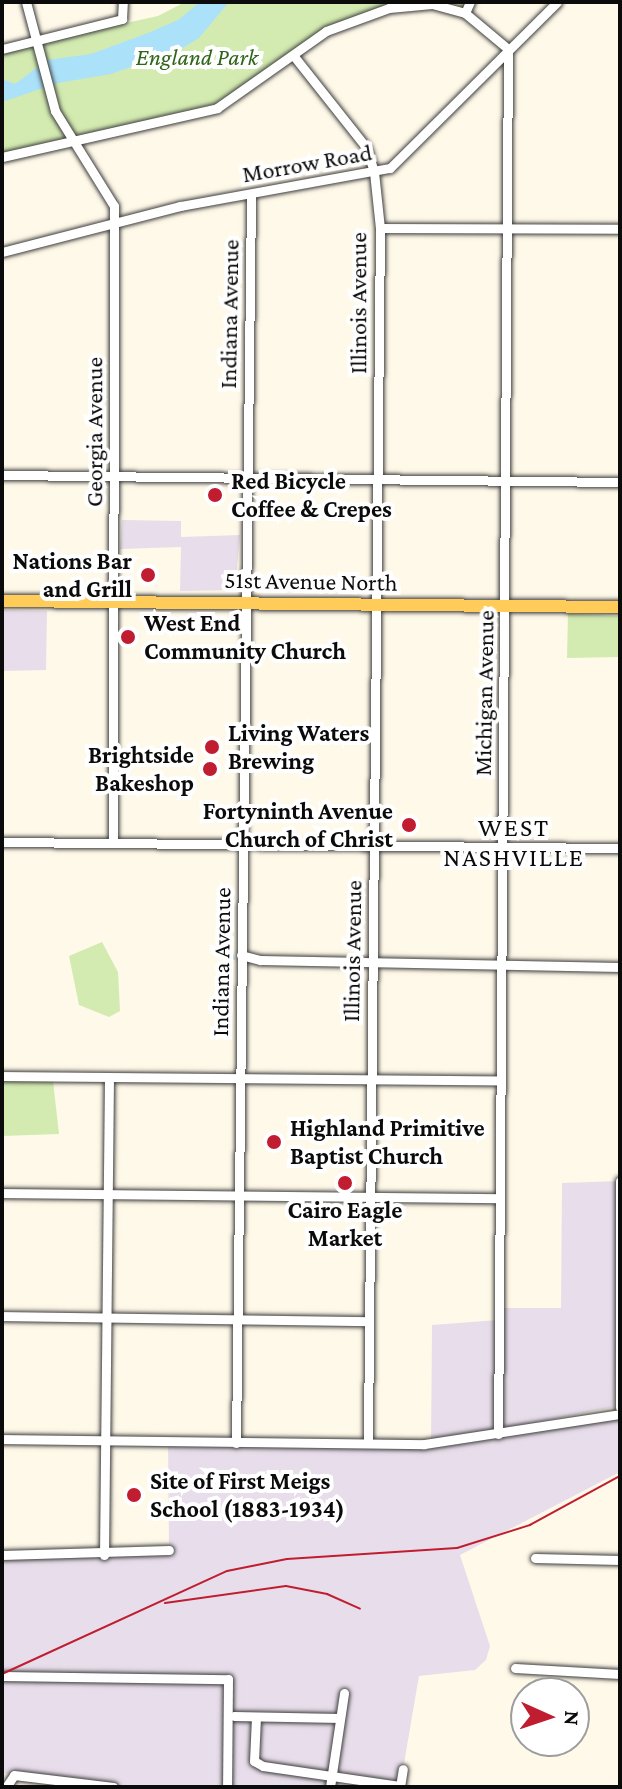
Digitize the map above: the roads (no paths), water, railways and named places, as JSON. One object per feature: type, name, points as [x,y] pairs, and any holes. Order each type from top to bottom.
[{"type":"main road","name":"51st Avenue North","points":[[2,601],[620,607]]},
{"type":"street","name":"Georgia Avenue","points":[[26,2],[51,102],[108,192],[115,221],[113,842]]},
{"type":"street","points":[[2,49],[38,45],[122,19],[123,2]]},
{"type":"street","points":[[465,13],[470,2]]},
{"type":"street","name":"Morrow Road","points":[[2,252],[115,221],[390,168],[429,134],[508,49],[557,2]]},
{"type":"street","points":[[2,157],[217,108],[335,26],[380,11],[432,4],[465,13],[508,49]]},
{"type":"street","name":"Michigan Avenue","points":[[498,1434],[508,49]]},
{"type":"street","name":"Illinois Avenue","points":[[293,55],[356,134],[374,172],[380,228],[368,1442]]},
{"type":"street","name":"Indiana Avenue","points":[[236,1443],[251,194]]},
{"type":"street","points":[[380,228],[509,232],[620,229]]},
{"type":"street","points":[[2,475],[620,482]]},
{"type":"street","points":[[2,842],[620,848]]},
{"type":"street","points":[[241,955],[260,960],[620,967]]},
{"type":"street","points":[[2,1076],[499,1080]]},
{"type":"street","points":[[104,1555],[108,1442],[106,1194],[109,1078]]},
{"type":"street","points":[[620,1181],[620,1407]]},
{"type":"street","points":[[2,1193],[498,1198]]},
{"type":"street","points":[[2,1316],[368,1321]]},
{"type":"street","points":[[2,1439],[424,1444],[620,1414]]},
{"type":"street","points":[[2,1555],[104,1555],[169,1550]]},
{"type":"street","points":[[535,1558],[620,1560]]},
{"type":"street","points":[[515,1668],[620,1674]]},
{"type":"street","points":[[2,1676],[228,1679],[231,1716],[227,1787]]},
{"type":"street","points":[[331,1782],[344,1693]]},
{"type":"street","points":[[231,1716],[340,1718]]},
{"type":"street","points":[[254,1716],[254,1761],[331,1782],[400,1787],[403,1769]]},
{"type":"street","points":[[6,1787],[14,1775],[113,1787]]},
{"type":"water","points":[[200,2],[229,2],[199,38],[181,49],[111,74],[58,83],[2,102],[2,79],[15,84],[47,60],[91,54],[148,33],[178,20]]},
{"type":"waterway","points":[[227,939],[234,959]]},
{"type":"railway","points":[[2,1674],[227,1571],[287,1559],[457,1548],[530,1525],[620,1476]]},
{"type":"railway","points":[[165,1603],[286,1586],[327,1594],[360,1609]]},
{"type":"place","name":"Red Bicycle Coffee & Crepes","points":[[215,495]]},
{"type":"place","name":"Nations Bar and Grill","points":[[148,575]]},
{"type":"place","name":"West End Community Church","points":[[128,637]]},
{"type":"place","name":"Living Waters Brewing","points":[[212,747]]},
{"type":"place","name":"Brightside Bakeshop","points":[[210,769]]},
{"type":"place","name":"Fortyninth Avenue Church of Christ","points":[[409,825]]},
{"type":"place","name":"Highland Primitive Baptist Church","points":[[274,1142]]},
{"type":"place","name":"Cairo Eagle Market","points":[[345,1183]]},
{"type":"place","name":"Site of First Meigs School (1883-1934)","points":[[134,1495]]},
{"type":"district","name":"WEST NASHVILLE","points":[[514,843]]},
{"type":"park label","name":"England Park","points":[[197,57]]}]
